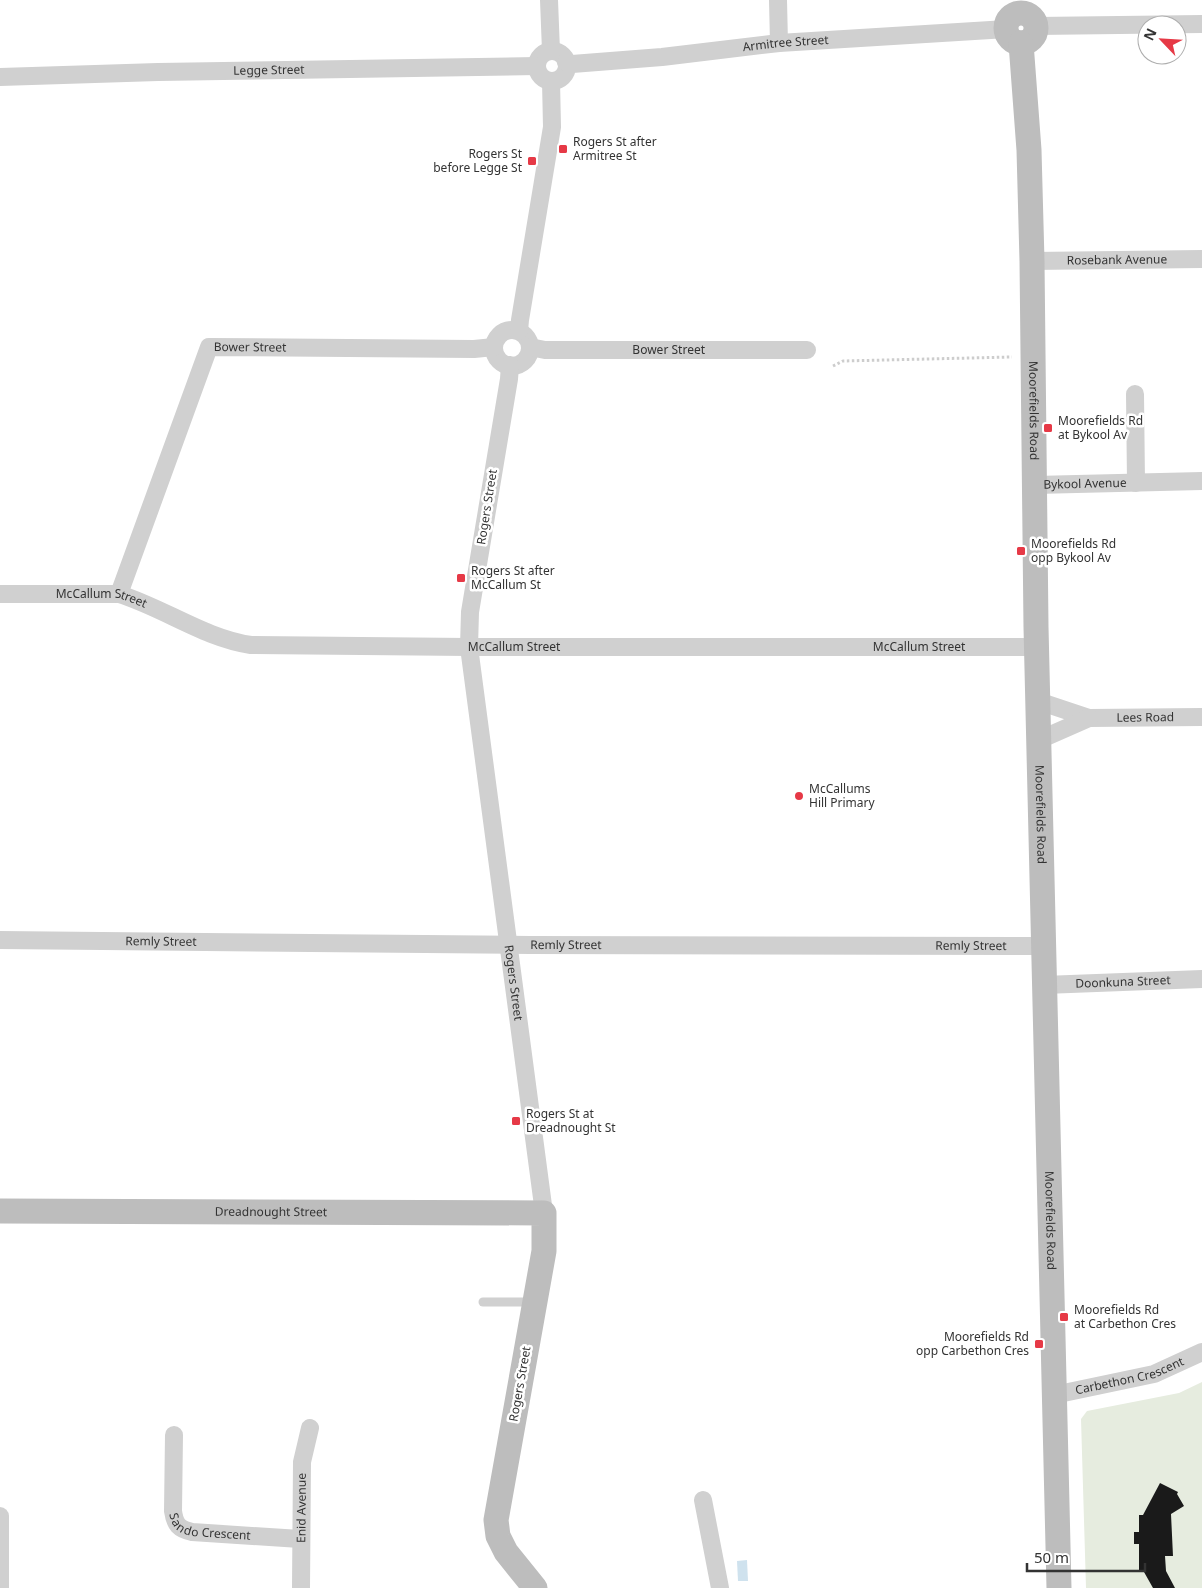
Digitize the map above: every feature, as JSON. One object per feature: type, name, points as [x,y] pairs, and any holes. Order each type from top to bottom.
[{"type":"main road","name":"Moorefields Road","points":[[1022,22],[1029,150],[1032,261],[1036,647],[1059,1588]]},
{"type":"main road","name":"Dreadnought Street","points":[[0,1211],[544,1213]]},
{"type":"main road","name":"Rogers Street","points":[[535,1588],[506,1552],[498,1536],[496,1520],[544,1250],[544,1213]]},
{"type":"street","points":[[549,0],[551,51]]},
{"type":"street","points":[[778,0],[779,43]]},
{"type":"street","name":"Armitree Street","points":[[566,62],[572,64],[662,57],[779,43],[1022,22],[1202,24]]},
{"type":"street","points":[[551,51],[560,54],[566,62],[566,71],[560,79],[551,81],[542,78],[537,66],[539,58],[551,51]]},
{"type":"street","name":"Legge Street","points":[[0,77],[168,72],[537,66]]},
{"type":"street","points":[[519,331],[552,127],[551,81]]},
{"type":"street","name":"Rosebank Avenue","points":[[1032,261],[1202,259]]},
{"type":"street","points":[[514,330],[519,331],[527,338],[530,347],[528,357],[515,365],[504,364],[497,357],[494,347],[499,336],[514,330]]},
{"type":"street","name":"Bower Street","points":[[118,594],[209,346],[494,347]]},
{"type":"street","name":"Bower Street","points":[[530,347],[545,350],[807,350]]},
{"type":"street","name":"Rogers Street","points":[[510,365],[470,612],[469,647],[544,1213]]},
{"type":"street","name":"Bykool Avenue","points":[[1135,394],[1136,483]]},
{"type":"street","name":"Bykool Avenue","points":[[1035,484],[1202,481]]},
{"type":"street","name":"McCallum Street","points":[[0,594],[118,594],[136,600],[219,638],[251,644],[469,647],[1036,647]]},
{"type":"street","name":"Lees Road","points":[[1038,701],[1089,718],[1202,716]]},
{"type":"street","name":"Lees Road","points":[[1039,740],[1089,718]]},
{"type":"street","name":"Remly Street","points":[[0,940],[1043,946]]},
{"type":"street","name":"Doonkuna Street","points":[[1044,985],[1202,979]]},
{"type":"street","name":"Carbethon Crescent","points":[[1054,1395],[1154,1374],[1202,1352]]},
{"type":"street","name":"Enid Avenue","points":[[301,1588],[302,1462],[310,1428]]},
{"type":"street","name":"Sando Crescent","points":[[174,1435],[173,1511],[175,1523],[182,1530],[300,1539]]},
{"type":"street","points":[[703,1500],[720,1588]]},
{"type":"street","points":[[0,1516],[0,1588]]},
{"type":"lane","points":[[483,1302],[535,1302]]},
{"type":"path","points":[[833,366],[844,361],[1012,356]]},
{"type":"shaded area","points":[[1202,1382],[1202,1588],[1086,1588],[1081,1419],[1087,1411],[1179,1393]]},
{"type":"water","points":[[747,1560],[748,1581],[738,1581],[737,1561]]},
{"type":"building","points":[[1160,1483],[1178,1492],[1177,1494],[1184,1506],[1171,1514],[1173,1556],[1165,1556],[1166,1571],[1175,1588],[1153,1588],[1144,1572],[1139,1572],[1139,1544],[1134,1544],[1134,1532],[1139,1532],[1139,1515],[1143,1515]]},
{"type":"place","name":"Rogers St after Armitree St","points":[[563,149]]},
{"type":"place","name":"Rogers St before Legge St","points":[[532,161]]},
{"type":"place","name":"Moorefields Rd at Bykool Av","points":[[1048,428]]},
{"type":"place","name":"Moorefields Rd opp Bykool Av","points":[[1021,551]]},
{"type":"place","name":"Rogers St after McCallum St","points":[[461,578]]},
{"type":"place","name":"McCallums Hill Primary","points":[[799,796]]},
{"type":"place","name":"Rogers St at Dreadnought St","points":[[516,1121]]},
{"type":"place","name":"Moorefields Rd at Carbethon Cres","points":[[1064,1317]]},
{"type":"place","name":"Moorefields Rd opp Carbethon Cres","points":[[1039,1344]]}]
